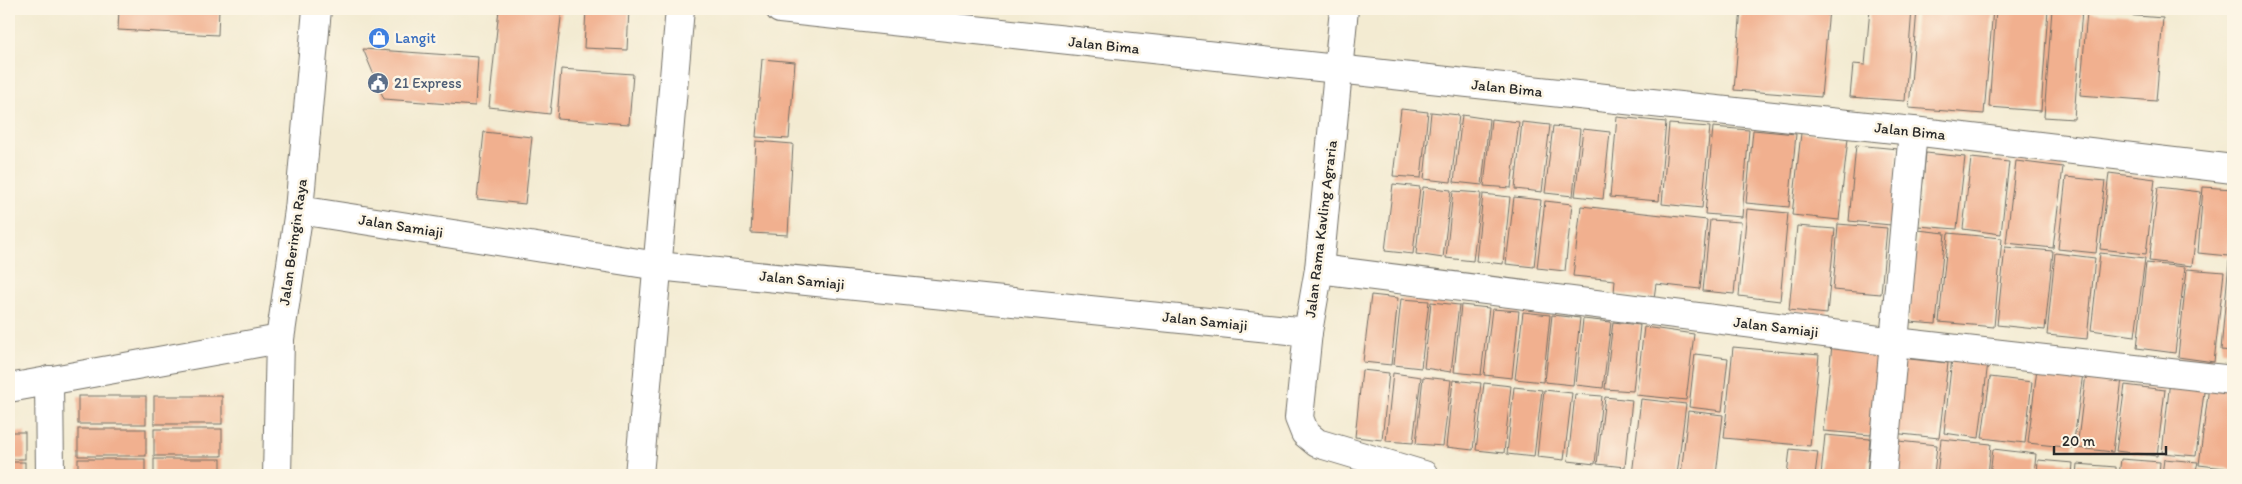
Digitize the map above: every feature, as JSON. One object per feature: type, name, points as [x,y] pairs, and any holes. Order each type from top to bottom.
[{"type":"street","name":"Jalan Beringin Raya","points":[[276,475],[280,339],[299,210],[317,9]]},
{"type":"street","points":[[639,475],[680,9]]},
{"type":"street","name":"Jalan Bima","points":[[780,9],[1338,71],[1913,131],[2233,169]]},
{"type":"street","name":"Jalan Rama Kavling Agraria","points":[[1344,9],[1319,269],[1308,332],[1299,418],[1305,433],[1317,443],[1424,475]]},
{"type":"street","points":[[1882,475],[1913,131]]},
{"type":"street","name":"Jalan Samiaji","points":[[299,210],[658,266],[1308,332]]},
{"type":"street","name":"Jalan Samiaji","points":[[1319,269],[1894,342],[2233,380]]},
{"type":"street","points":[[9,388],[280,339]]},
{"type":"street","points":[[49,380],[50,475]]},
{"type":"street","points":[[276,475],[299,475]]},
{"type":"building","points":[[119,9],[219,9],[218,35],[118,30]]},
{"type":"building","points":[[499,9],[562,9],[550,114],[489,107]]},
{"type":"building","points":[[586,9],[629,9],[627,50],[584,48]]},
{"type":"building","points":[[1741,9],[1829,9],[1821,97],[1734,90]]},
{"type":"building","points":[[1870,9],[1912,9],[1905,101],[1850,97],[1853,64],[1865,65]]},
{"type":"building","points":[[1917,9],[1993,9],[1984,114],[1909,108]]},
{"type":"building","points":[[1996,9],[2048,9],[2041,111],[1989,107]]},
{"type":"building","points":[[2052,9],[2082,9],[2074,119],[2044,117]]},
{"type":"building","points":[[2087,12],[2163,18],[2156,101],[2080,95]]},
{"type":"building","points":[[363,49],[478,57],[475,106],[384,99]]},
{"type":"building","points":[[762,59],[795,62],[789,139],[756,137]]},
{"type":"building","points":[[561,69],[633,74],[629,124],[557,119]]},
{"type":"building","points":[[1401,109],[1428,112],[1421,178],[1393,176]]},
{"type":"building","points":[[1431,112],[1459,115],[1451,182],[1424,179]]},
{"type":"building","points":[[1462,115],[1489,119],[1482,185],[1454,182]]},
{"type":"building","points":[[1617,117],[1666,122],[1659,201],[1610,197]]},
{"type":"building","points":[[1491,119],[1519,122],[1511,188],[1484,186]]},
{"type":"building","points":[[1522,122],[1550,125],[1542,192],[1515,189]]},
{"type":"building","points":[[1669,124],[1710,127],[1702,208],[1662,204]]},
{"type":"building","points":[[1553,126],[1580,129],[1573,196],[1545,193]]},
{"type":"building","points":[[1713,127],[1749,130],[1742,217],[1705,214]]},
{"type":"building","points":[[1583,129],[1610,132],[1603,199],[1575,196]]},
{"type":"building","points":[[1753,130],[1796,134],[1789,207],[1746,203]]},
{"type":"building","points":[[484,132],[532,137],[525,204],[477,199]]},
{"type":"building","points":[[1801,133],[1848,138],[1839,220],[1792,215]]},
{"type":"building","points":[[756,141],[793,144],[788,235],[751,233]]},
{"type":"building","points":[[1856,145],[1898,149],[1891,225],[1849,221]]},
{"type":"building","points":[[1926,153],[1965,157],[1957,229],[1918,226]]},
{"type":"building","points":[[1971,158],[2009,162],[2001,234],[1963,229]]},
{"type":"building","points":[[2016,161],[2063,167],[2053,248],[2006,243]]},
{"type":"building","points":[[2109,173],[2155,179],[2146,254],[2100,249]]},
{"type":"building","points":[[2066,177],[2105,181],[2096,253],[2058,249]]},
{"type":"building","points":[[1393,184],[1420,187],[1413,254],[1385,251]]},
{"type":"building","points":[[1423,187],[1451,190],[1443,258],[1416,254]]},
{"type":"building","points":[[2158,187],[2201,192],[2192,266],[2149,261]]},
{"type":"building","points":[[2203,187],[2233,189],[2228,256],[2198,253]]},
{"type":"building","points":[[1453,191],[1481,193],[1473,261],[1446,258]]},
{"type":"building","points":[[1483,194],[1510,197],[1503,264],[1476,261]]},
{"type":"building","points":[[1514,197],[1541,200],[1534,267],[1506,264]]},
{"type":"building","points":[[1545,201],[1572,204],[1565,271],[1537,268]]},
{"type":"building","points":[[1581,206],[1707,220],[1700,289],[1656,284],[1654,298],[1614,293],[1615,280],[1573,276]]},
{"type":"building","points":[[1747,209],[1788,213],[1780,301],[1739,296]]},
{"type":"building","points":[[1710,220],[1741,222],[1734,294],[1703,291]]},
{"type":"building","points":[[1838,224],[1887,228],[1881,294],[1833,290]]},
{"type":"building","points":[[1797,226],[1835,229],[1827,314],[1789,310]]},
{"type":"building","points":[[1918,230],[1945,233],[1936,324],[1909,322]]},
{"type":"building","points":[[1948,233],[2002,238],[1994,327],[1939,322]]},
{"type":"building","points":[[2005,247],[2053,251],[2045,330],[1997,325]]},
{"type":"building","points":[[2055,253],[2095,258],[2087,339],[2047,335]]},
{"type":"building","points":[[2100,253],[2145,258],[2135,336],[2091,330]]},
{"type":"building","points":[[2229,261],[2233,261],[2233,351],[2221,350]]},
{"type":"building","points":[[2146,263],[2185,267],[2175,353],[2137,348]]},
{"type":"building","points":[[2187,269],[2224,272],[2214,362],[2178,357]]},
{"type":"building","points":[[1371,295],[1398,298],[1391,365],[1363,362]]},
{"type":"building","points":[[1401,299],[1429,301],[1421,368],[1394,365]]},
{"type":"building","points":[[1431,302],[1459,305],[1451,372],[1424,368]]},
{"type":"building","points":[[1461,305],[1489,308],[1481,375],[1454,372]]},
{"type":"building","points":[[1492,309],[1519,311],[1512,378],[1484,375]]},
{"type":"building","points":[[1523,312],[1550,315],[1543,382],[1515,379]]},
{"type":"building","points":[[1552,315],[1580,318],[1573,385],[1545,382]]},
{"type":"building","points":[[1583,319],[1611,322],[1603,388],[1576,385]]},
{"type":"building","points":[[1613,322],[1640,325],[1633,391],[1605,389]]},
{"type":"building","points":[[1644,327],[1694,334],[1686,400],[1636,395]]},
{"type":"building","points":[[1832,345],[1880,350],[1871,435],[1823,431]]},
{"type":"building","points":[[1733,347],[1819,355],[1810,446],[1724,438]]},
{"type":"building","points":[[1695,354],[1728,358],[1722,411],[1689,407]]},
{"type":"building","points":[[1900,358],[1948,363],[1939,438],[1892,433]]},
{"type":"building","points":[[1952,358],[1988,362],[1979,438],[1944,433]]},
{"type":"building","points":[[2037,368],[2083,373],[2073,448],[2028,443]]},
{"type":"building","points":[[1362,370],[1389,373],[1382,440],[1355,437]]},
{"type":"building","points":[[1393,373],[1421,377],[1413,443],[1386,441]]},
{"type":"building","points":[[2086,374],[2122,378],[2113,452],[2077,448]]},
{"type":"building","points":[[1423,377],[1451,380],[1443,446],[1416,444]]},
{"type":"building","points":[[1990,377],[2032,382],[2025,443],[1982,438]]},
{"type":"building","points":[[1453,380],[1481,383],[1473,450],[1446,447]]},
{"type":"building","points":[[2170,380],[2205,384],[2196,456],[2162,453]]},
{"type":"building","points":[[1484,383],[1511,386],[1504,453],[1476,450]]},
{"type":"building","points":[[2125,385],[2165,390],[2157,456],[2116,451]]},
{"type":"building","points":[[2209,386],[2233,389],[2233,469],[2199,465]]},
{"type":"building","points":[[1514,387],[1542,390],[1534,457],[1507,454]]},
{"type":"building","points":[[1544,390],[1572,393],[1564,460],[1537,457]]},
{"type":"building","points":[[1575,394],[1602,396],[1595,464],[1568,461]]},
{"type":"building","points":[[78,396],[146,396],[146,424],[78,424]]},
{"type":"building","points":[[154,396],[222,396],[222,424],[154,424]]},
{"type":"building","points":[[1605,397],[1632,400],[1625,467],[1597,464]]},
{"type":"building","points":[[1641,399],[1686,404],[1677,475],[1632,475]]},
{"type":"building","points":[[1688,411],[1723,415],[1716,475],[1681,475]]},
{"type":"building","points":[[78,429],[146,429],[146,456],[78,456]]},
{"type":"building","points":[[154,429],[222,429],[222,456],[154,456]]},
{"type":"building","points":[[9,432],[25,432],[25,459],[9,459]]},
{"type":"building","points":[[1825,435],[1870,439],[1867,475],[1821,475]]},
{"type":"building","points":[[1941,439],[1991,444],[1988,475],[1937,475]]},
{"type":"building","points":[[1898,441],[1937,445],[1934,475],[1894,475]]},
{"type":"building","points":[[1790,449],[1818,452],[1815,475],[1787,475]]},
{"type":"building","points":[[1993,449],[2036,454],[2034,475],[1990,475]]},
{"type":"building","points":[[78,459],[145,459],[145,475],[78,475]]},
{"type":"building","points":[[154,459],[221,459],[221,475],[154,475]]},
{"type":"building","points":[[2121,459],[2160,462],[2159,475],[2119,475]]},
{"type":"building","points":[[2164,459],[2198,462],[2196,470],[2233,475],[2162,475]]},
{"type":"building","points":[[2038,460],[2073,463],[2072,475],[2037,475]]},
{"type":"building","points":[[9,462],[25,462],[25,475],[9,475]]},
{"type":"building","points":[[2077,464],[2116,467],[2116,475],[2076,475]]},
{"type":"place","name":"Langit","points":[[379,38]]},
{"type":"place","name":"21 Express","points":[[378,83]]}]
